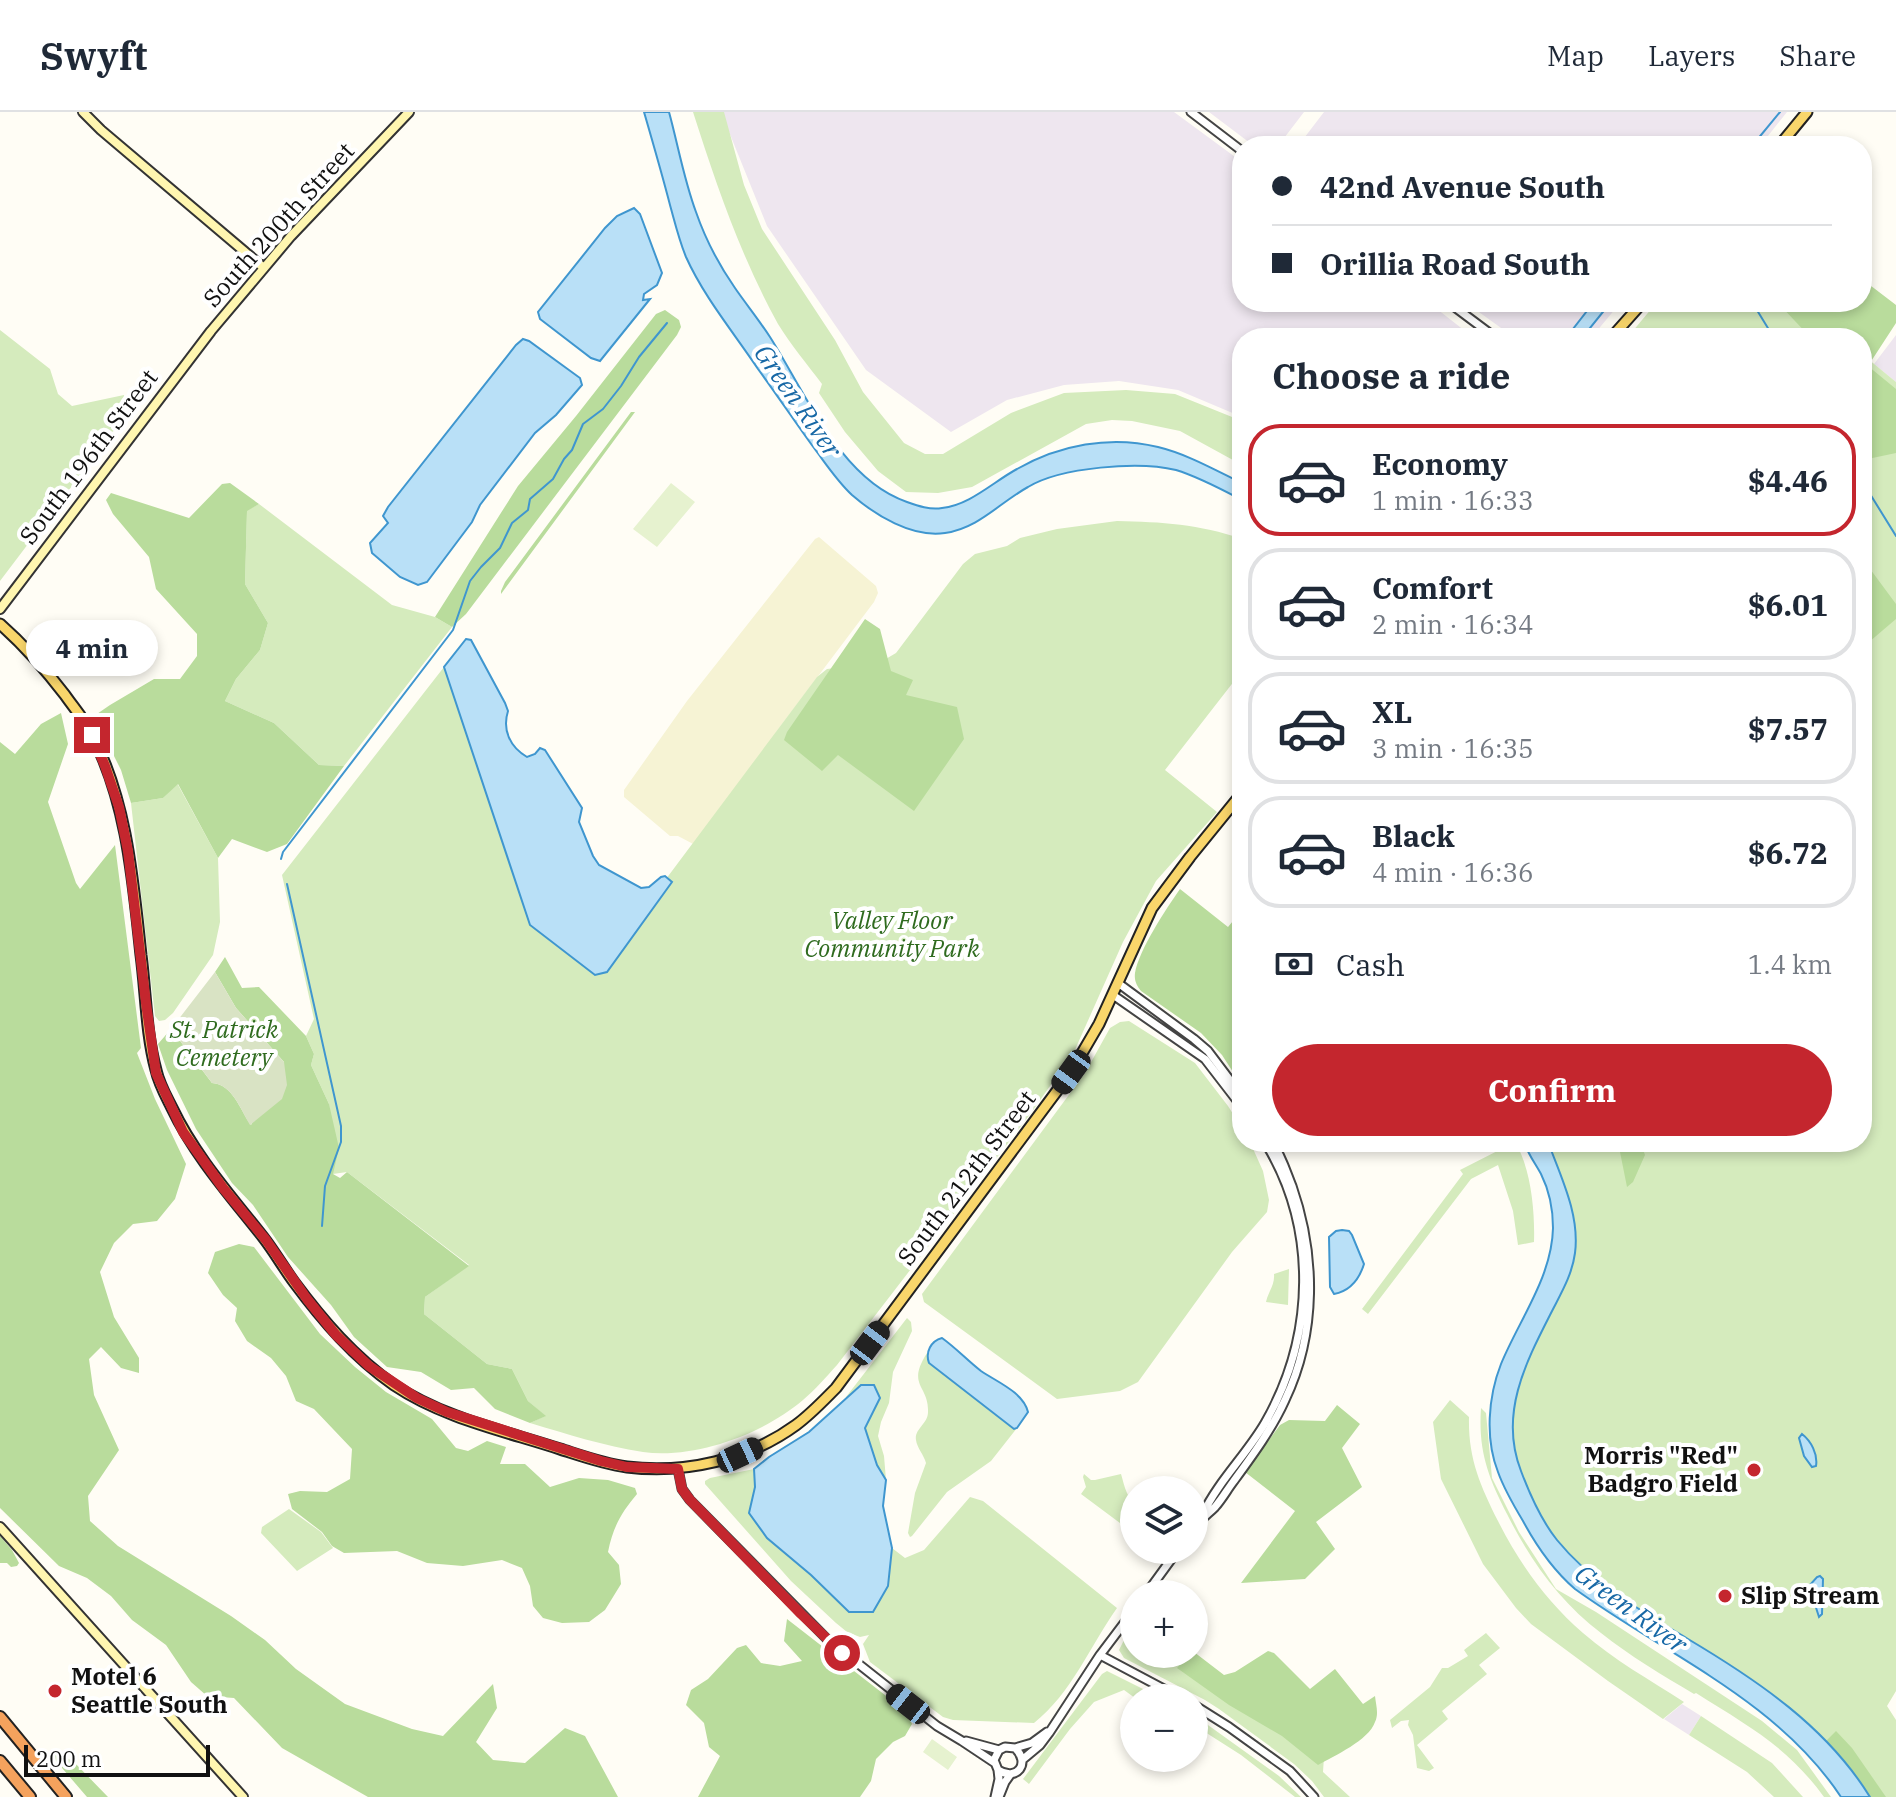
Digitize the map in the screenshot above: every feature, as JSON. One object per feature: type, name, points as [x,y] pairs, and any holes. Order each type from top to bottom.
[{"type":"highway","points":[[1,1718],[66,1797]]},
{"type":"highway","points":[[0,1761],[30,1797]]},
{"type":"main road","points":[[83,112],[264,268]]},
{"type":"main road","name":"South 200th Street","points":[[211,331],[264,268],[409,112]]},
{"type":"main road","points":[[1787,136],[1807,112]]},
{"type":"main road","points":[[1620,328],[1634,312]]},
{"type":"main road","name":"South 196th Street","points":[[0,609],[211,331]]},
{"type":"main road","name":"South 212th Street","points":[[0,624],[36,659],[82,719],[105,766],[119,807],[128,851],[156,1073],[183,1132],[223,1188],[266,1240],[293,1281],[336,1335],[396,1386],[447,1412],[627,1467],[678,1469],[740,1455],[793,1427],[836,1388],[1071,1072],[1113,995],[1152,908],[1232,805]]},
{"type":"main road","points":[[0,1527],[243,1797]]},
{"type":"street","points":[[1191,112],[1232,143]]},
{"type":"street","points":[[1461,312],[1483,328]]},
{"type":"street","points":[[1118,983],[1208,1051],[1232,1083]]},
{"type":"street","points":[[1113,995],[1205,1059],[1232,1094]]},
{"type":"street","points":[[1270,1422],[1298,1341],[1305,1285],[1294,1211],[1280,1169],[1271,1152]]},
{"type":"street","points":[[1208,1504],[1285,1401],[1299,1362],[1308,1317],[1310,1279],[1307,1238],[1285,1166],[1277,1152]]},
{"type":"street","points":[[678,1469],[682,1489],[690,1500],[842,1653],[930,1721],[962,1741],[1003,1774],[1010,1775]]},
{"type":"street","points":[[997,1797],[1010,1775],[1018,1771],[1022,1760],[1045,1740],[1120,1629]]},
{"type":"street","points":[[1100,1655],[1155,1684]]},
{"type":"street","points":[[1208,1714],[1290,1771],[1314,1797]]},
{"type":"street","points":[[997,1797],[999,1779],[996,1756],[999,1750],[1032,1743],[1054,1725]]},
{"type":"street","points":[[962,1741],[999,1750]]},
{"type":"street","points":[[1015,1748],[1022,1760]]},
{"type":"shaded area","points":[[721,112],[1174,112],[1232,155],[1232,312],[1441,312],[1461,328],[1232,328],[1232,413],[1178,390],[1119,381],[1064,385],[1007,400],[951,432],[866,370],[767,226]]},
{"type":"shaded area","points":[[1209,112],[1304,112],[1286,136],[1241,136]]},
{"type":"shaded area","points":[[1324,112],[1787,112],[1768,136],[1306,136]]},
{"type":"shaded area","points":[[1479,312],[1613,312],[1599,328],[1501,328]]},
{"type":"shaded area","points":[[1896,335],[1896,382],[1874,364]]},
{"type":"shaded area","points":[[819,537],[876,586],[878,593],[874,602],[776,732],[774,741],[697,846],[678,836],[670,836],[624,797],[624,790],[687,701]]},
{"type":"shaded area","points":[[1682,1704],[1701,1716],[1689,1735],[1664,1719]]},
{"type":"green space","points":[[693,112],[724,112],[744,185],[762,229],[835,340],[863,392],[904,443],[925,454],[943,454],[1011,413],[1064,393],[1126,390],[1175,394],[1232,417],[1232,460],[1180,431],[1112,420],[1086,424],[972,487],[938,493],[906,492],[878,471],[845,432],[819,393],[822,384],[778,324],[765,299],[720,193]]},
{"type":"green space","points":[[1872,287],[1896,305],[1896,323],[1872,360],[1872,328],[1802,328],[1786,312],[1872,312]]},
{"type":"green space","points":[[665,310],[679,320],[681,327],[677,335],[466,614],[452,627],[435,617],[518,486],[656,314]]},
{"type":"green space","points":[[1649,312],[1810,312],[1830,328],[1635,328]]},
{"type":"green space","points":[[0,330],[50,369],[58,394],[72,406],[124,395],[125,416],[0,581]]},
{"type":"green space","points":[[1872,362],[1896,382],[1896,1691],[1887,1706],[1896,1720],[1896,1797],[1870,1797],[1833,1749],[1789,1707],[1740,1671],[1618,1595],[1571,1555],[1541,1516],[1515,1450],[1514,1410],[1524,1372],[1565,1285],[1575,1253],[1575,1225],[1564,1182],[1552,1152],[1872,1152]]},
{"type":"green space","points":[[1872,369],[1896,389],[1896,453],[1872,458]]},
{"type":"green space","points":[[631,412],[635,412],[501,594],[505,582]]},
{"type":"green space","points":[[230,483],[259,504],[247,511],[245,584],[268,623],[260,650],[236,679],[225,701],[274,723],[319,765],[344,766],[287,844],[267,852],[232,839],[218,858],[178,784],[163,798],[131,803],[121,770],[94,716],[154,679],[180,679],[197,656],[197,634],[156,589],[149,557],[113,514],[106,500],[111,493],[189,518],[222,484]]},
{"type":"green space","points":[[671,483],[695,502],[657,547],[633,529]]},
{"type":"green space","points":[[259,504],[392,605],[435,617],[452,627],[344,766],[319,765],[274,723],[225,701],[236,679],[260,650],[268,623],[245,584],[247,510]]},
{"type":"green space","name":"Valley Floor Community Park","points":[[1117,521],[1149,522],[1211,530],[1232,536],[1232,684],[1165,770],[1217,812],[1156,881],[1123,942],[1074,1052],[1031,1113],[837,1365],[812,1392],[787,1412],[749,1433],[685,1452],[643,1452],[530,1423],[545,1416],[528,1401],[512,1369],[487,1364],[424,1314],[425,1297],[469,1265],[347,1172],[333,1174],[329,1104],[311,1065],[314,1054],[306,1036],[314,1019],[282,875],[444,667],[530,925],[595,974],[817,677],[827,669],[879,663],[896,653],[963,564],[975,554],[1057,529]]},
{"type":"green space","points":[[1872,572],[1896,604],[1896,619],[1872,639]]},
{"type":"green space","points":[[865,619],[880,629],[891,671],[913,680],[906,695],[957,707],[964,739],[914,811],[838,755],[822,771],[784,740]]},
{"type":"green space","points":[[61,713],[68,744],[48,802],[80,889],[115,845],[141,1048],[137,1053],[186,1164],[175,1199],[157,1221],[133,1224],[114,1243],[100,1272],[114,1317],[139,1358],[139,1373],[121,1368],[101,1347],[89,1359],[94,1395],[119,1450],[88,1496],[90,1521],[118,1546],[265,1640],[296,1669],[345,1704],[412,1729],[443,1736],[493,1684],[497,1708],[476,1742],[493,1760],[525,1763],[565,1728],[585,1736],[618,1797],[368,1797],[282,1748],[234,1698],[207,1696],[191,1682],[166,1645],[132,1620],[111,1596],[87,1578],[59,1566],[0,1508],[0,742],[15,754],[41,724]]},
{"type":"green space","points":[[177,783],[218,858],[220,922],[213,955],[173,1013],[159,1021],[155,1016],[131,803],[163,798]]},
{"type":"green space","points":[[1180,889],[1228,927],[1232,922],[1232,1070],[1201,1033],[1141,991],[1135,981],[1142,953]]},
{"type":"green space","points":[[225,957],[242,988],[259,987],[306,1036],[314,1054],[311,1065],[329,1104],[339,1148],[333,1174],[340,1178],[347,1172],[469,1266],[425,1297],[424,1314],[487,1364],[512,1369],[528,1401],[546,1416],[530,1423],[495,1409],[474,1388],[451,1390],[421,1372],[387,1367],[354,1337],[331,1305],[288,1257],[253,1205],[232,1183],[196,1129],[158,1044],[171,1029],[212,1083],[231,1093],[251,1125],[284,1062],[236,1008],[215,972]]},
{"type":"green space","name":"St. Patrick Cemetery","points":[[215,972],[236,1008],[284,1062],[287,1085],[282,1099],[250,1125],[230,1093],[219,1084],[212,1083],[171,1029]]},
{"type":"green space","points":[[1129,1021],[1195,1063],[1232,1112],[1232,1152],[1254,1152],[1263,1171],[1269,1200],[1267,1212],[1232,1252],[1138,1382],[1120,1391],[1057,1399],[924,1302],[922,1294],[1085,1073],[1110,1028]]},
{"type":"green space","points":[[1495,1152],[1520,1152],[1531,1190],[1534,1242],[1518,1245],[1513,1211],[1498,1165],[1471,1179],[1368,1314],[1362,1309],[1463,1174],[1460,1170]]},
{"type":"green space","points":[[1620,1152],[1644,1152],[1633,1182],[1627,1187]]},
{"type":"green space","points":[[239,1244],[254,1247],[320,1334],[355,1367],[386,1392],[432,1419],[456,1448],[468,1451],[487,1441],[506,1447],[500,1464],[525,1464],[550,1487],[579,1478],[608,1480],[635,1488],[637,1494],[618,1521],[610,1543],[608,1552],[619,1565],[621,1584],[605,1610],[589,1622],[562,1623],[543,1618],[533,1606],[530,1586],[522,1568],[502,1560],[463,1566],[427,1563],[397,1551],[344,1553],[332,1546],[322,1532],[292,1509],[288,1494],[327,1492],[350,1479],[352,1449],[314,1409],[296,1401],[286,1376],[271,1358],[247,1341],[235,1321],[237,1308],[223,1295],[208,1273],[215,1252]]},
{"type":"green space","points":[[1289,1269],[1288,1305],[1266,1302],[1274,1274]]},
{"type":"green space","points":[[907,1318],[912,1331],[893,1372],[889,1403],[878,1436],[886,1480],[877,1465],[865,1428],[872,1414],[846,1397]]},
{"type":"green space","points":[[927,1353],[927,1360],[1014,1429],[1017,1428],[991,1461],[947,1492],[910,1537],[908,1533],[915,1493],[926,1463],[916,1436],[928,1412],[918,1379]]},
{"type":"green space","points":[[1450,1400],[1469,1417],[1473,1458],[1481,1483],[1498,1521],[1525,1567],[1557,1608],[1583,1633],[1684,1702],[1663,1719],[1531,1624],[1483,1564],[1441,1479],[1433,1422]]},
{"type":"green space","points":[[1337,1405],[1360,1424],[1342,1448],[1362,1487],[1316,1522],[1335,1549],[1305,1579],[1241,1583],[1295,1511],[1245,1472],[1280,1425],[1289,1420],[1325,1421]]},
{"type":"green space","points":[[1481,1408],[1486,1413],[1492,1478],[1519,1532],[1556,1589],[1762,1721],[1797,1750],[1831,1797],[1824,1797],[1796,1764],[1766,1738],[1623,1650],[1586,1621],[1559,1594],[1526,1548],[1494,1488],[1483,1450]]},
{"type":"green space","points":[[754,1469],[755,1487],[749,1513],[849,1612],[888,1586],[892,1548],[905,1558],[924,1550],[970,1497],[983,1501],[1117,1608],[1059,1698],[1034,1723],[943,1717],[870,1662],[863,1644],[869,1635],[860,1637],[836,1623],[791,1581],[705,1484],[710,1478]]},
{"type":"green space","points":[[1084,1474],[1095,1480],[1121,1474],[1120,1523],[1081,1494],[1086,1487]]},
{"type":"green space","points":[[289,1509],[321,1532],[333,1548],[297,1571],[261,1533],[262,1527]]},
{"type":"green space","points":[[0,1536],[12,1550],[19,1563],[17,1566],[0,1563]]},
{"type":"green space","points":[[787,1619],[903,1709],[912,1724],[905,1736],[893,1742],[876,1759],[871,1781],[860,1797],[698,1797],[720,1756],[709,1747],[704,1723],[686,1705],[691,1690],[708,1679],[737,1648],[746,1645],[761,1663],[780,1666],[802,1661],[784,1641]]},
{"type":"green space","points":[[1486,1633],[1500,1648],[1479,1665],[1487,1674],[1442,1711],[1448,1719],[1417,1745],[1434,1768],[1429,1771],[1417,1768],[1409,1720],[1401,1721],[1392,1728],[1390,1720],[1430,1687],[1442,1668],[1448,1668],[1468,1656],[1464,1650]]},
{"type":"green space","points":[[1268,1651],[1274,1653],[1310,1689],[1335,1669],[1363,1704],[1375,1696],[1375,1722],[1366,1735],[1318,1765],[1282,1736],[1208,1690],[1208,1684],[1199,1684],[1177,1668],[1208,1668],[1208,1663],[1224,1675],[1235,1672]]},
{"type":"green space","points":[[1143,1668],[1189,1668],[1324,1757],[1323,1772],[1350,1797],[1324,1797],[1294,1764],[1208,1702],[1208,1684],[1174,1684]]},
{"type":"green space","points":[[1107,1671],[1133,1684],[1120,1684],[1120,1692],[1094,1702],[1029,1784],[1023,1779]]},
{"type":"green space","points":[[1701,1716],[1772,1763],[1803,1797],[1774,1797],[1747,1772],[1689,1735]]},
{"type":"green space","points":[[1208,1725],[1279,1776],[1301,1797],[1295,1797],[1208,1734]]},
{"type":"green space","points":[[1836,1731],[1852,1748],[1886,1797],[1870,1797],[1826,1741]]},
{"type":"green space","points":[[932,1739],[957,1757],[948,1770],[923,1752]]},
{"type":"green space","points":[[54,1752],[73,1761],[108,1797],[87,1797],[56,1761]]},
{"type":"water","name":"Green River","points":[[644,112],[669,112],[692,200],[718,261],[770,337],[827,432],[863,475],[884,491],[907,502],[924,507],[952,506],[972,498],[1033,461],[1067,448],[1103,442],[1140,444],[1190,458],[1232,478],[1232,495],[1176,470],[1122,466],[1080,470],[1042,480],[979,520],[957,530],[932,534],[895,523],[872,510],[841,484],[701,286],[681,244]]},
{"type":"water","points":[[634,208],[640,214],[662,273],[657,285],[644,294],[643,300],[650,299],[600,361],[591,358],[540,319],[538,312],[605,228],[617,216]]},
{"type":"water","points":[[1586,312],[1603,312],[1590,328],[1574,328]]},
{"type":"water","points":[[523,339],[580,378],[582,385],[556,415],[535,433],[427,582],[418,585],[400,577],[372,553],[370,543],[388,523],[383,516]]},
{"type":"water","points":[[466,639],[471,640],[505,703],[508,711],[507,731],[512,743],[527,757],[540,748],[545,750],[582,808],[579,822],[599,865],[641,888],[649,887],[665,876],[672,882],[607,972],[595,975],[530,925],[444,667]]},
{"type":"water","name":"Green River","points":[[1552,1152],[1568,1196],[1576,1239],[1568,1277],[1524,1371],[1514,1410],[1515,1450],[1524,1480],[1541,1516],[1557,1540],[1601,1583],[1740,1671],[1789,1707],[1833,1749],[1870,1797],[1841,1797],[1815,1763],[1753,1706],[1575,1589],[1546,1558],[1509,1497],[1491,1446],[1493,1390],[1508,1348],[1541,1281],[1553,1228],[1546,1187],[1530,1154]]},
{"type":"water","points":[[1342,1230],[1352,1235],[1364,1264],[1353,1284],[1334,1294],[1330,1287],[1329,1237]]},
{"type":"water","points":[[942,1338],[1021,1399],[1028,1412],[1017,1428],[1014,1429],[929,1363],[930,1348]]},
{"type":"water","points":[[861,1385],[874,1385],[880,1398],[865,1428],[877,1465],[886,1480],[883,1506],[892,1548],[888,1586],[873,1612],[849,1612],[767,1538],[749,1513],[755,1487],[754,1469],[809,1432]]},
{"type":"water","points":[[1802,1434],[1813,1448],[1816,1466],[1812,1467],[1804,1456],[1799,1438]]},
{"type":"water","points":[[1820,1576],[1823,1579],[1822,1614],[1819,1617],[1809,1586]]},
{"type":"waterway","points":[[1760,136],[1780,112]]},
{"type":"waterway","points":[[1758,312],[1768,328]]},
{"type":"waterway","points":[[281,859],[283,852],[453,630],[470,581],[500,548],[512,523],[528,510],[530,499],[553,479],[572,450],[583,424],[603,409],[667,323]]},
{"type":"waterway","points":[[1872,497],[1896,536]]},
{"type":"waterway","points":[[287,884],[341,1126],[341,1142],[325,1186],[322,1226]]},
{"type":"place","name":"Morris \"Red\" Badgro Field","points":[[1754,1470]]},
{"type":"place","name":"Slip Stream","points":[[1725,1596]]},
{"type":"place","name":"Motel 6 Seattle South","points":[[55,1691]]},
{"type":"route","points":[[92,735],[119,807],[128,851],[156,1073],[183,1132],[336,1335],[357,1356],[396,1386],[447,1412],[601,1461],[627,1467],[678,1469],[682,1489],[690,1500],[842,1653]]}]
